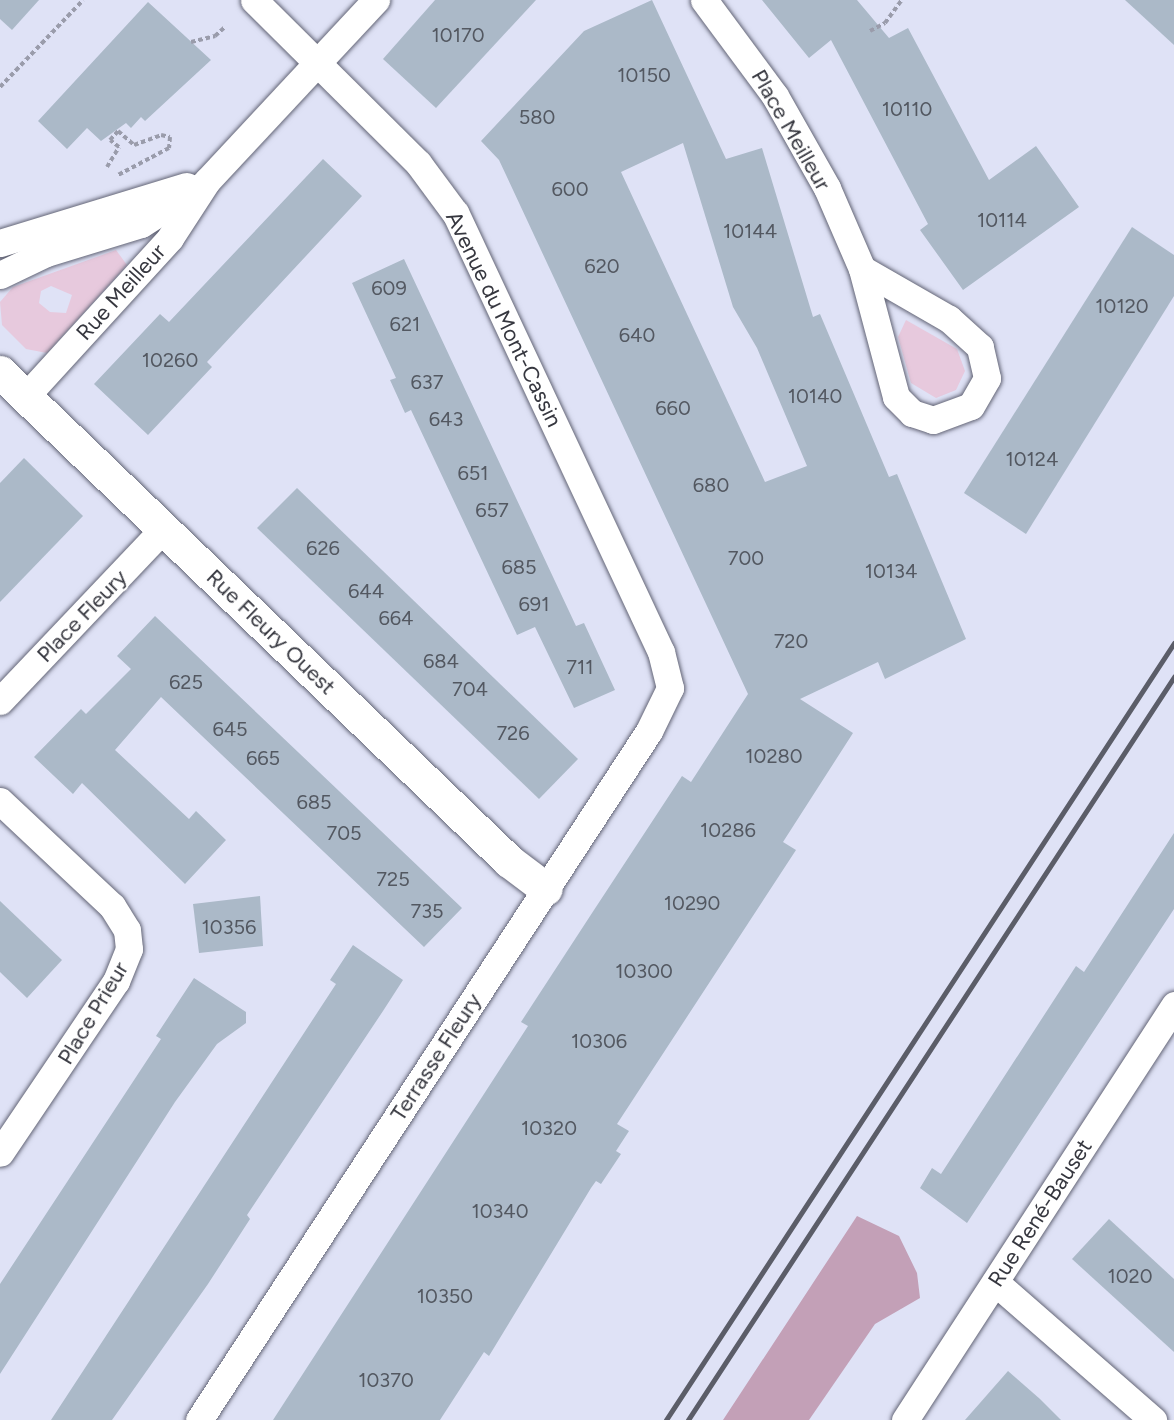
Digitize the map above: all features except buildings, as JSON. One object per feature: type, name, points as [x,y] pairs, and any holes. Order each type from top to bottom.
[{"type":"street","name":"Avenue du Mont-Cassin","points":[[254,0],[429,175],[454,213],[661,652],[670,693]]},
{"type":"street","name":"Rue Meilleur","points":[[26,397],[170,238],[207,181],[376,0]]},
{"type":"street","name":"Place Meilleur","points":[[704,0],[789,118],[862,269],[886,373],[901,404],[933,420],[971,406],[988,371],[975,340],[949,319],[862,269]]},
{"type":"street","name":"Rue Meilleur","points":[[0,275],[46,253],[141,224],[207,181]]},
{"type":"street","points":[[0,243],[134,199],[207,181]]},
{"type":"street","name":"Rue Fleury Ouest","points":[[0,372],[509,861],[546,889]]},
{"type":"street","name":"Place Fleury","points":[[0,701],[163,529]]},
{"type":"street","name":"Terrasse Fleury","points":[[199,1420],[546,889],[670,693]]},
{"type":"street","name":"Place Prieur","points":[[0,801],[112,906],[126,930],[129,949],[116,981],[0,1153]]},
{"type":"street","name":"Rue René-Bauset","points":[[905,1420],[1174,1005]]},
{"type":"street","points":[[995,1282],[1022,1299],[1153,1420]]},
{"type":"path","points":[[0,87],[83,0]]},
{"type":"path","points":[[870,31],[885,23],[902,0]]},
{"type":"path","points":[[191,42],[215,36],[225,27]]},
{"type":"path","points":[[107,167],[119,147],[110,140],[118,131],[134,145],[160,135],[170,137],[169,148],[118,175]]},
{"type":"shaded area","points":[[116,250],[127,265],[47,353],[26,349],[2,325],[0,302],[13,287]],"holes":[[[51,286],[72,295],[66,313],[50,312],[39,303],[41,291]]]},
{"type":"shaded area","points":[[906,320],[957,349],[965,371],[956,390],[936,398],[911,383],[898,337]]},
{"type":"shaded area","points":[[857,1216],[899,1236],[917,1273],[920,1298],[875,1324],[809,1420],[723,1420]]},
{"type":"railway","points":[[666,1420],[1174,643]]},
{"type":"railway","points":[[688,1420],[1174,677]]}]
